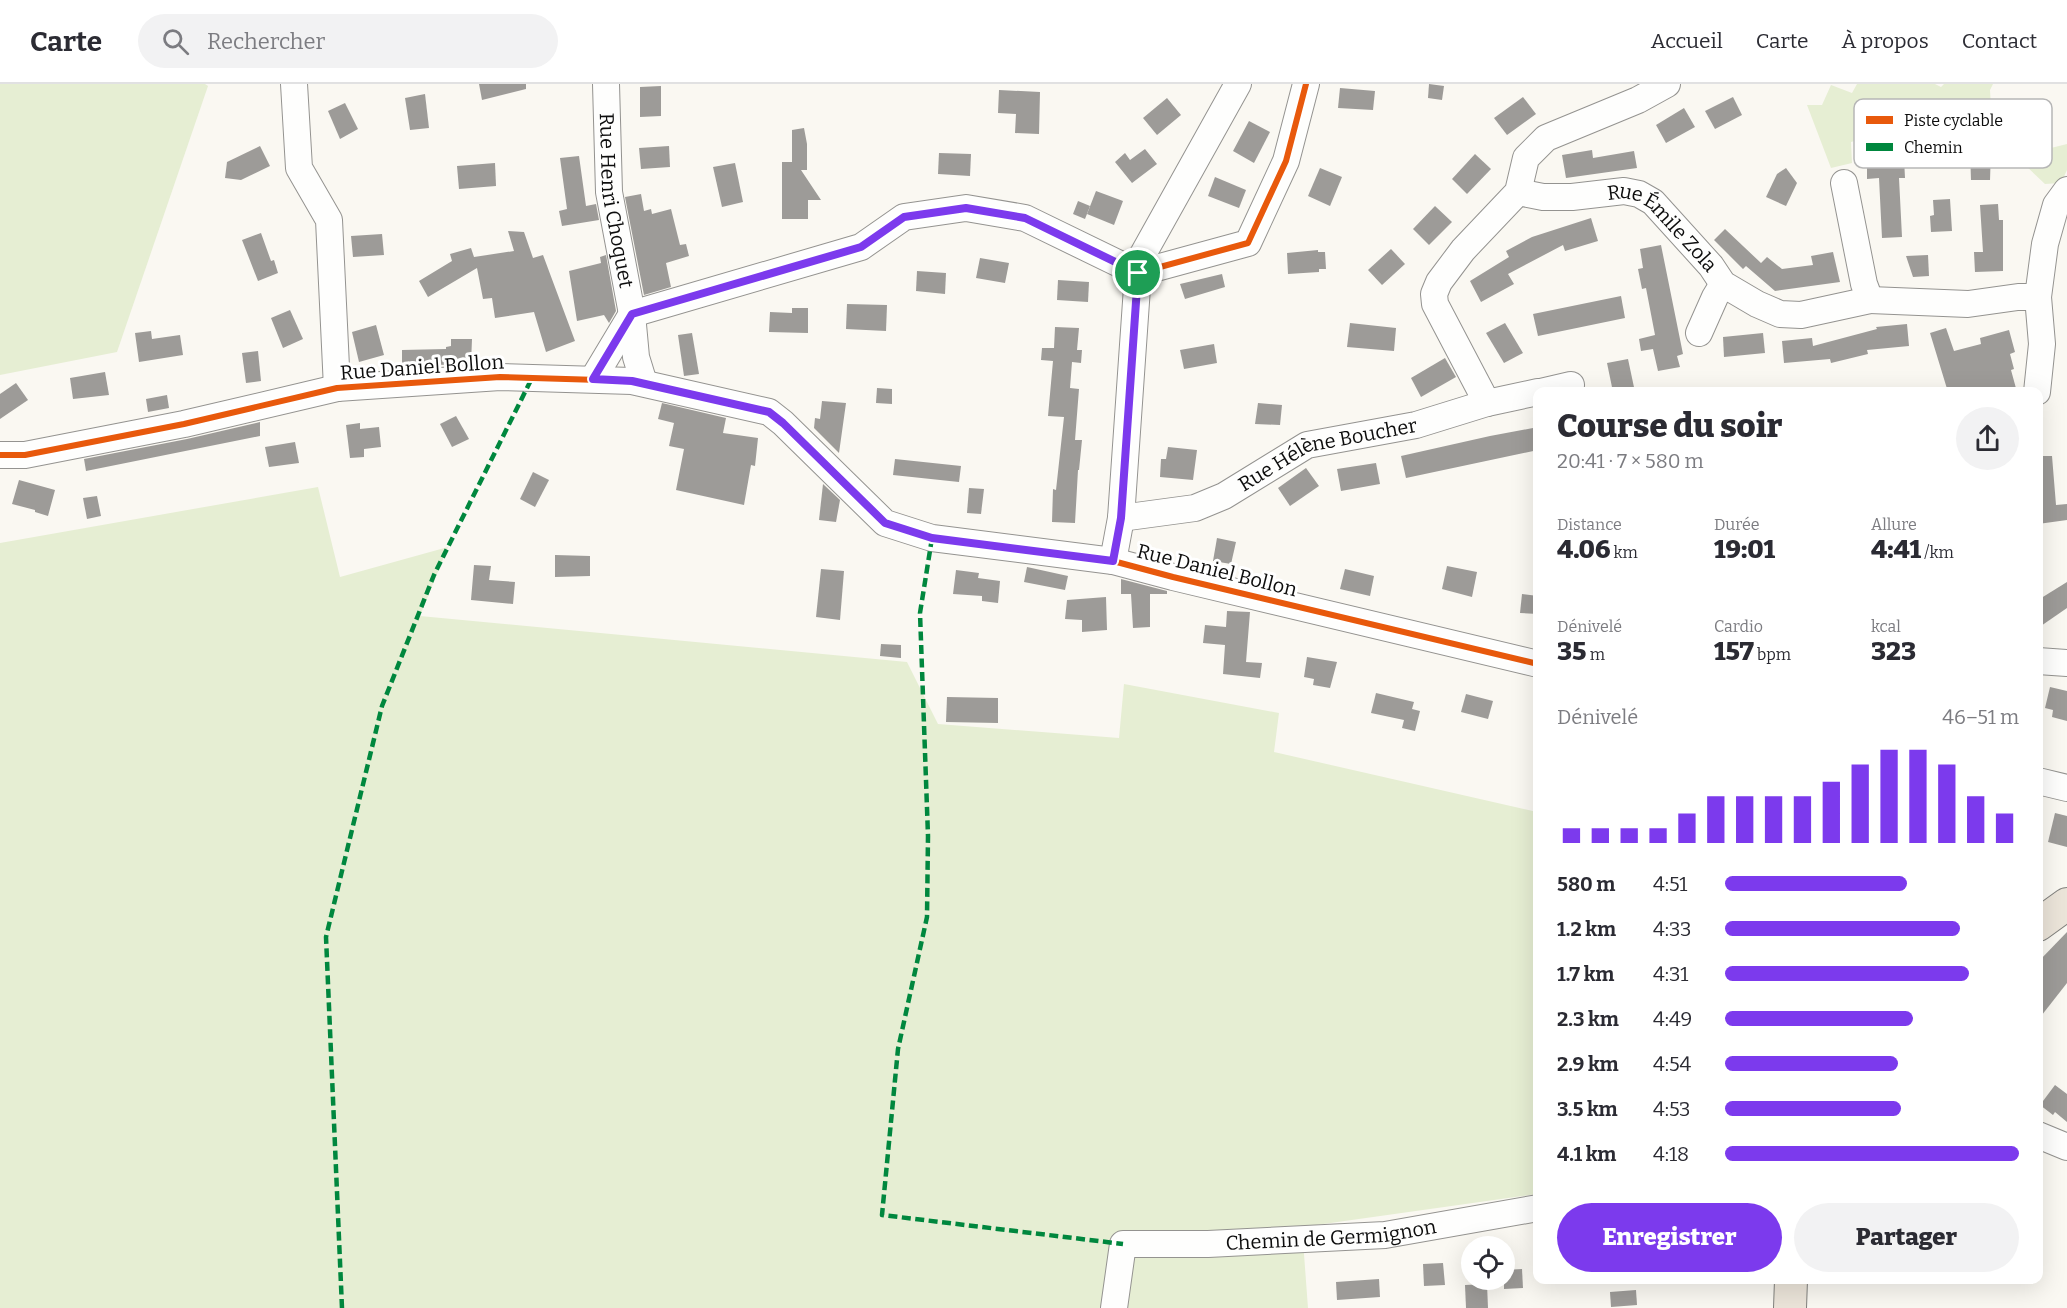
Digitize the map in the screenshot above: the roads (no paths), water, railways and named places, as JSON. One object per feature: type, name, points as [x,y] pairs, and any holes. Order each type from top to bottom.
[{"type":"main road","points":[[2043,921],[2067,904]]},
{"type":"main road","points":[[1790,1308],[1791,1284]]},
{"type":"street","points":[[294,84],[299,168],[329,220],[337,388]]},
{"type":"street","name":"Rue Henri Choquet","points":[[606,84],[609,192],[632,314],[636,357],[644,383]]},
{"type":"street","points":[[1113,561],[1121,518],[1138,273],[1142,256],[1238,84]]},
{"type":"street","points":[[632,314],[861,247],[904,217],[966,208],[1025,218],[1138,273],[1248,243],[1286,161],[1306,84]]},
{"type":"street","points":[[1487,403],[1435,304],[1434,294],[1439,282],[1462,250],[1518,192],[1526,158],[1546,138],[1638,100],[1667,84]]},
{"type":"street","points":[[1844,183],[1856,246],[1870,300]]},
{"type":"street","name":"Rue Émile Zola","points":[[1518,192],[1543,197],[1572,197],[1624,191],[1639,194],[1653,202],[1711,266],[1723,284],[1780,314],[1801,315],[1870,300],[1968,304],[2018,297],[2038,297]]},
{"type":"street","points":[[2038,387],[2042,344],[2038,297],[2045,244],[2056,205],[2066,194]]},
{"type":"street","name":"Rue Émile Zola","points":[[1699,333],[1723,284]]},
{"type":"street","name":"Rue Henri Choquet","points":[[593,379],[632,314]]},
{"type":"street","name":"Rue Daniel Bollon","points":[[0,455],[25,455],[184,424],[337,388],[500,377],[593,379],[644,383],[769,412],[885,523],[932,538],[1113,561],[1533,663]]},
{"type":"street","name":"Rue Hélène Boucher","points":[[1562,387],[1571,385]]},
{"type":"street","name":"Rue Hélène Boucher","points":[[1121,518],[1195,508],[1224,496],[1307,445],[1416,425],[1487,403],[1533,393]]},
{"type":"street","points":[[2043,661],[2067,663]]},
{"type":"street","points":[[2043,781],[2067,788]]},
{"type":"street","points":[[2043,1137],[2067,1147]]},
{"type":"street","name":"Chemin de Germignon","points":[[1114,1308],[1123,1244],[1208,1244],[1385,1235],[1533,1209]]}]
